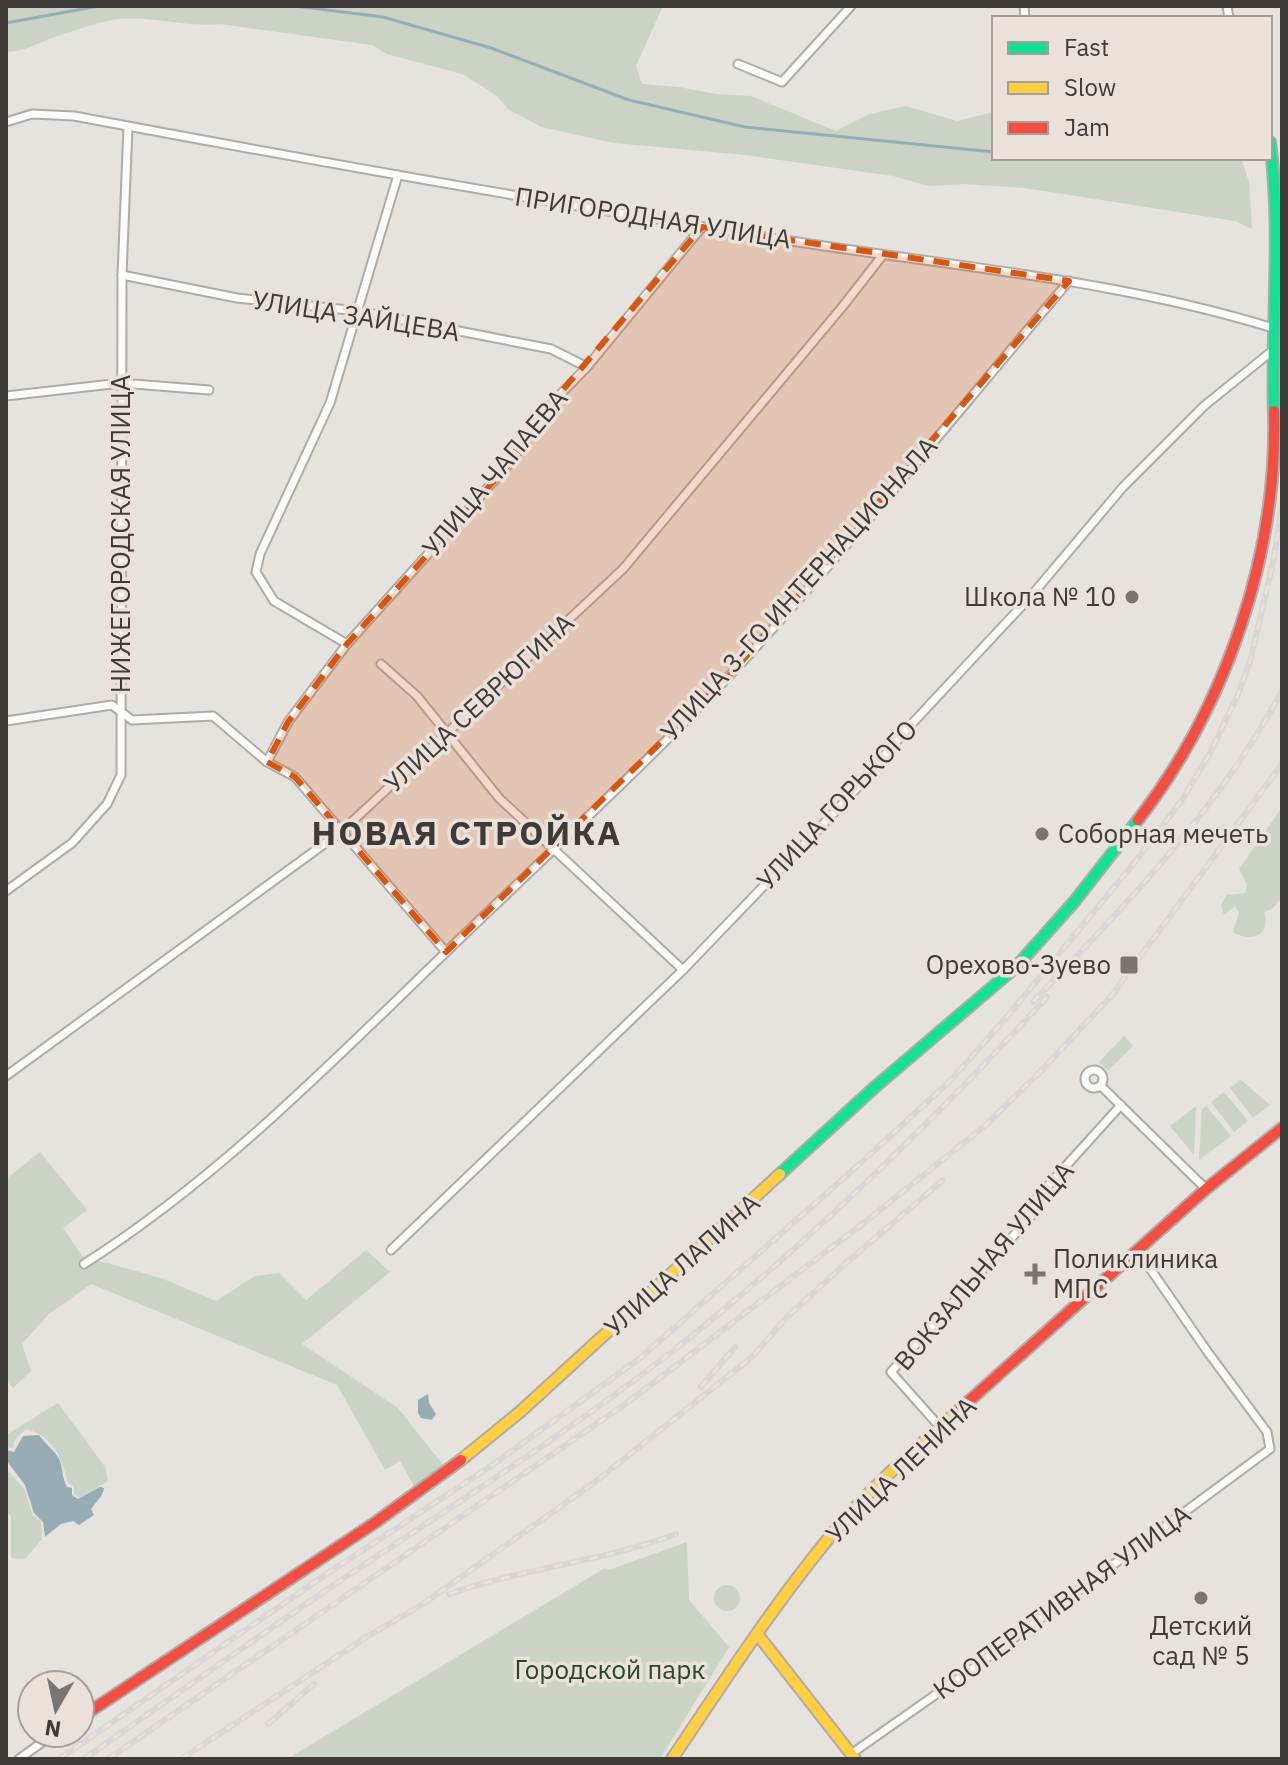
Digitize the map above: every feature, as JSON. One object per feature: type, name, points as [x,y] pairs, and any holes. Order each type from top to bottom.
[{"type":"street","points":[[738,64],[782,82],[851,6]]},
{"type":"street","name":"ПРИГОРОДНАЯ УЛИЦА","points":[[6,122],[32,114],[74,116],[702,227],[882,256],[1069,281],[1198,306],[1273,328]]},
{"type":"street","name":"НИЖЕГОРОДСКАЯ УЛИЦА","points":[[6,891],[72,843],[107,804],[121,775],[122,275],[128,127]]},
{"type":"street","name":"УЛИЦА ЛАПИНА","points":[[96,1707],[376,1522],[439,1478],[521,1411],[875,1087],[1017,966],[1082,891],[1168,781],[1202,722],[1231,653],[1254,580],[1275,455],[1272,351],[1276,186],[1272,157]]},
{"type":"street","points":[[347,644],[274,601],[256,572],[260,554],[330,403],[398,175]]},
{"type":"street","name":"УЛИЦА ЧАПАЕВА","points":[[267,762],[288,722],[347,644],[510,463],[549,406],[587,367],[702,227]]},
{"type":"street","name":"УЛИЦА СЕВРЮГИНА","points":[[6,1076],[342,831],[623,569],[882,256]]},
{"type":"street","name":"УЛИЦА ЗАЙЦЕВА","points":[[122,275],[237,298],[357,311],[551,349],[587,367]]},
{"type":"street","name":"УЛИЦА 3-ГО ИНТЕРНАЦИОНАЛА","points":[[84,1264],[150,1217],[281,1111],[554,852],[731,674],[858,532],[1069,281]]},
{"type":"street","name":"УЛИЦА ГОРЬКОГО","points":[[391,1250],[683,970],[851,795],[907,729],[1031,596],[1123,487],[1204,406],[1272,351]]},
{"type":"street","points":[[6,396],[121,383],[209,390]]},
{"type":"street","points":[[381,664],[417,696],[499,798],[683,970]]},
{"type":"street","points":[[6,721],[112,705],[132,720],[213,716],[267,762],[295,777],[446,952]]},
{"type":"street","points":[[1101,1086],[1206,1189]]},
{"type":"street","name":"ВОКЗАЛЬНАЯ УЛИЦА","points":[[940,1427],[891,1372],[1032,1215],[1037,1198],[1121,1105]]},
{"type":"street","name":"УЛИЦА ЛЕНИНА","points":[[672,1759],[824,1543],[852,1511],[940,1427],[1206,1189],[1282,1128]]},
{"type":"street","name":"КООПЕРАТИВНАЯ УЛИЦА","points":[[853,1756],[1270,1449],[1267,1432],[1138,1251]]},
{"type":"street","points":[[758,1635],[853,1756]]},
{"type":"highlighted area","points":[[702,227],[1069,281],[731,674],[446,952],[295,777],[267,762],[288,722],[347,644],[510,463],[549,406]]},
{"type":"green space","points":[[6,6],[663,6],[636,66],[642,84],[751,96],[836,131],[870,114],[906,106],[957,121],[992,112],[992,160],[1242,160],[1249,182],[1252,229],[1235,221],[1025,188],[964,184],[928,186],[893,176],[745,155],[614,143],[541,127],[508,109],[496,95],[462,74],[387,54],[372,45],[220,24],[121,19],[6,52]]},
{"type":"green space","points":[[1280,810],[1282,897],[1264,913],[1266,921],[1262,932],[1246,937],[1233,932],[1239,912],[1235,906],[1224,915],[1221,905],[1226,895],[1245,893],[1247,885],[1239,869]]},
{"type":"green space","points":[[1124,1036],[1133,1046],[1108,1071],[1099,1062]]},
{"type":"green space","points":[[1241,1080],[1270,1105],[1253,1118],[1230,1088]]},
{"type":"green space","points":[[1224,1092],[1248,1121],[1234,1132],[1211,1102]]},
{"type":"green space","points":[[1196,1106],[1194,1155],[1170,1126]]},
{"type":"green space","points":[[1206,1106],[1231,1136],[1199,1160],[1202,1109]]},
{"type":"green space","points":[[40,1152],[87,1210],[63,1228],[82,1256],[161,1278],[216,1301],[255,1276],[279,1273],[306,1300],[366,1250],[390,1272],[302,1344],[398,1408],[444,1466],[415,1488],[400,1461],[385,1470],[337,1385],[91,1284],[49,1314],[22,1344],[31,1371],[13,1388],[6,1380],[6,1179]]},
{"type":"green space","points":[[58,1403],[105,1467],[108,1481],[80,1498],[74,1494],[74,1486],[68,1483],[55,1449],[43,1437],[26,1429],[14,1441],[13,1448],[6,1447],[6,1435]]},
{"type":"green space","points":[[6,1469],[25,1490],[32,1514],[41,1522],[42,1539],[25,1559],[11,1558],[11,1516],[6,1512]]},
{"type":"green space","name":"Городской парк","points":[[687,1542],[689,1600],[729,1647],[660,1759],[287,1759],[605,1568],[609,1570]]},
{"type":"green space","points":[[727,1585],[736,1589],[740,1598],[736,1607],[727,1611],[718,1607],[714,1598],[718,1589]]},
{"type":"water","points":[[428,1394],[429,1403],[436,1414],[432,1420],[421,1418],[418,1413],[418,1400]]},
{"type":"water","points":[[39,1435],[58,1457],[65,1484],[72,1488],[72,1495],[78,1499],[100,1487],[104,1488],[91,1509],[94,1515],[79,1525],[73,1521],[61,1524],[45,1537],[43,1522],[34,1513],[25,1485],[6,1460],[6,1450],[14,1452],[23,1436]]},
{"type":"waterway","points":[[6,23],[99,6]]},
{"type":"waterway","points":[[295,6],[383,17],[491,48],[629,100],[745,127],[992,152]]},
{"type":"railway","points":[[59,1759],[322,1577],[491,1466],[639,1359],[949,1082],[1135,862],[1182,800],[1209,755],[1237,697],[1251,658],[1273,563],[1282,507]]},
{"type":"railway","points":[[1033,1002],[1135,893],[1199,817],[1257,735],[1282,691]]},
{"type":"railway","points":[[108,1759],[624,1405],[865,1222],[986,1125],[1112,995],[1282,764]]},
{"type":"railway","points":[[84,1759],[328,1589],[547,1443],[674,1350],[773,1268],[868,1181],[1047,997]]},
{"type":"railway","points":[[181,1759],[365,1638],[423,1604],[595,1482],[752,1357],[786,1318],[942,1181]]},
{"type":"railway","points":[[701,1387],[735,1347]]},
{"type":"railway","points":[[449,1594],[620,1552],[676,1534]]},
{"type":"railway","points":[[268,1724],[314,1684]]},
{"type":"traffic: fast","points":[[1272,160],[1276,243],[1274,411]]},
{"type":"traffic: fast","points":[[780,1174],[875,1087],[1017,966],[1074,902],[1138,820]]},
{"type":"traffic: slow","points":[[461,1460],[521,1411],[780,1174]]},
{"type":"traffic: slow","points":[[672,1759],[765,1623],[839,1526],[888,1474],[959,1410]]},
{"type":"traffic: slow","points":[[758,1635],[855,1759]]},
{"type":"traffic: jam","points":[[1138,820],[1197,728],[1221,678],[1240,627],[1256,574],[1267,520],[1273,465],[1274,411]]},
{"type":"traffic: jam","points":[[959,1410],[1206,1189],[1282,1128]]},
{"type":"traffic: jam","points":[[96,1707],[376,1522],[461,1460]]},
{"type":"place","name":"Школа № 10","points":[[1132,597]]},
{"type":"place","name":"Соборная мечеть","points":[[1042,834]]},
{"type":"place","name":"Орехово-Зуево","points":[[1129,965]]},
{"type":"place","name":"Поликлиника МПС","points":[[1035,1274]]},
{"type":"place","name":"Детский сад № 5","points":[[1201,1598]]},
{"type":"district","name":"НОВАЯ СТРОЙКА","points":[[467,833]]}]
